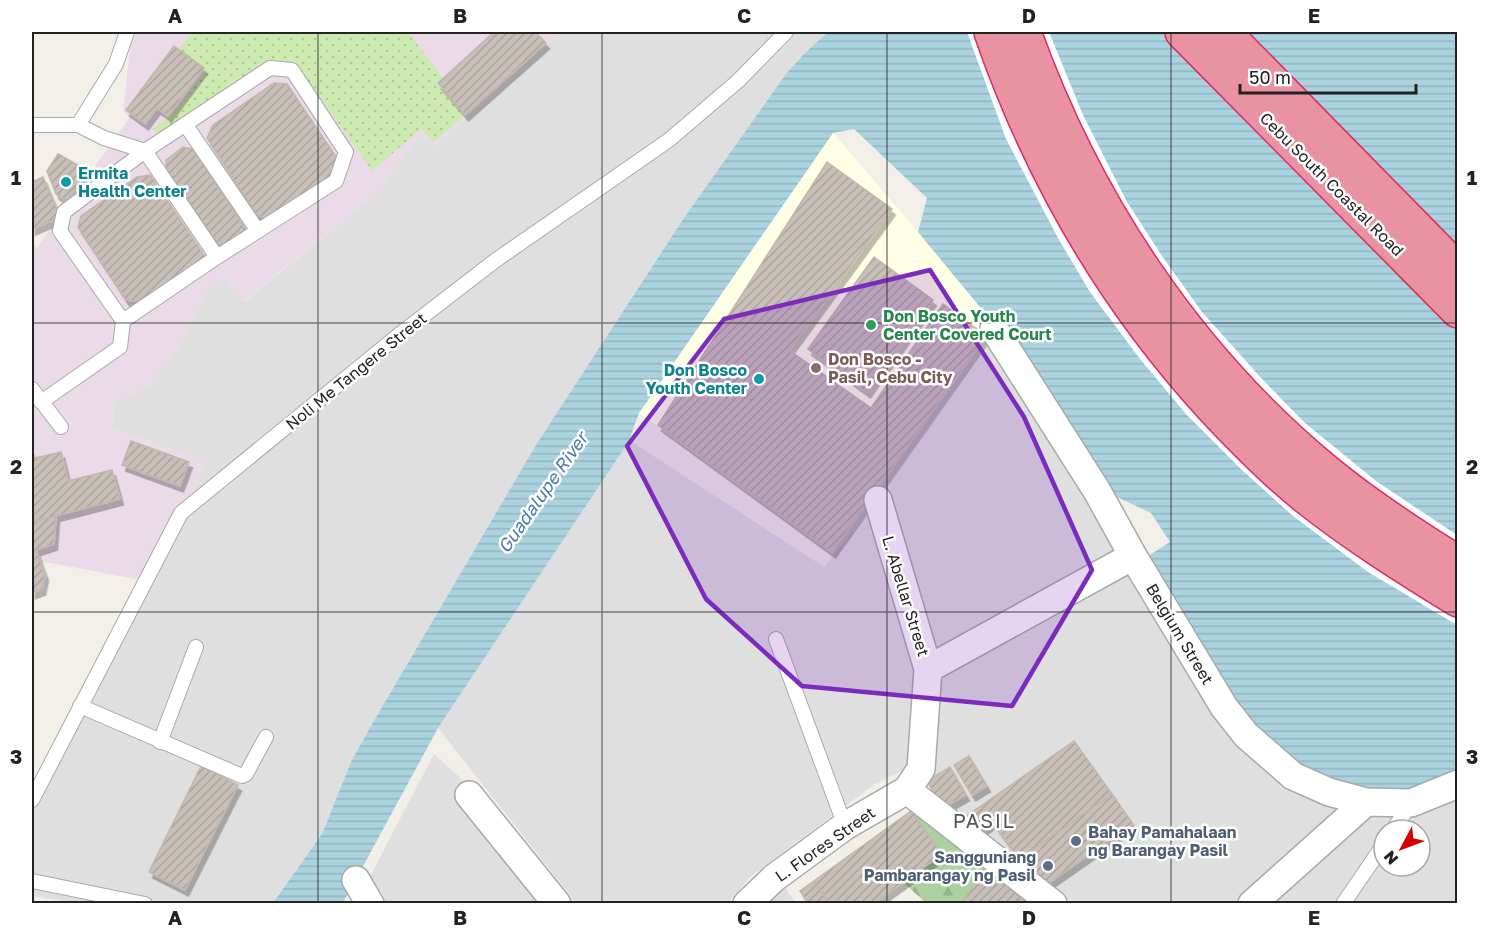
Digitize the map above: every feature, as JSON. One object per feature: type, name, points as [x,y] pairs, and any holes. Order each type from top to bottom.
[{"type":"highway","points":[[991,32],[1028,130],[1053,182],[1113,283],[1158,344],[1240,438],[1306,497],[1374,548],[1458,600]]},
{"type":"highway","points":[[1024,32],[1057,116],[1097,195],[1138,262],[1183,325],[1258,409],[1327,472],[1392,521],[1458,563]]},
{"type":"highway","name":"Cebu South Coastal Road","points":[[1182,32],[1458,311]]},
{"type":"highway","name":"Cebu South Coastal Road","points":[[1224,32],[1458,270]]},
{"type":"street","name":"Belgium Street","points":[[994,329],[1097,491],[1133,556],[1224,707],[1246,735],[1293,776],[1329,792],[1365,802],[1411,803],[1458,784]]},
{"type":"street","name":"L. Abellar Street","points":[[878,500],[928,669],[921,769],[907,790]]},
{"type":"street","points":[[928,669],[1133,556]]},
{"type":"street","points":[[907,790],[1053,903]]},
{"type":"street","name":"L. Flores Street","points":[[747,903],[774,878],[844,826],[907,790]]},
{"type":"street","points":[[469,795],[557,903]]},
{"type":"street","points":[[1252,903],[1365,802]]},
{"type":"street","points":[[356,880],[370,903]]},
{"type":"lane","points":[[78,125],[116,64],[128,32]]},
{"type":"lane","name":"Noli Me Tangere Street","points":[[32,800],[181,513],[400,334],[496,260],[669,140],[738,81],[786,32]]},
{"type":"lane","points":[[41,402],[120,347],[123,321],[60,231],[64,213],[145,151],[270,68],[292,70],[346,152],[336,180],[123,321]]},
{"type":"lane","points":[[185,124],[258,231]]},
{"type":"lane","points":[[32,125],[78,125],[104,138],[145,151],[217,257]]},
{"type":"lane","points":[[32,389],[61,427]]},
{"type":"lane","points":[[776,639],[844,826]]},
{"type":"lane","points":[[160,742],[196,647]]},
{"type":"lane","points":[[80,706],[242,776],[246,774],[266,737]]},
{"type":"lane","points":[[1402,818],[1411,803]]},
{"type":"lane","points":[[1343,903],[1372,861]]},
{"type":"lane","points":[[32,882],[145,903]]},
{"type":"highlighted area","points":[[930,270],[1024,417],[1092,570],[1012,706],[802,686],[706,599],[627,446],[724,319]]},
{"type":"shaded area","points":[[132,32],[562,32],[434,146],[420,134],[378,192],[243,302],[224,278],[207,290],[177,349],[148,386],[113,402],[112,428],[206,462],[194,491],[171,510],[141,580],[46,562],[32,567],[32,243],[37,248],[130,117],[123,111]]},
{"type":"shaded area","points":[[562,32],[828,32],[806,52],[349,767],[322,834],[272,903],[83,904],[32,896],[33,811],[141,580],[171,510],[194,491],[205,462],[112,428],[113,402],[148,386],[177,349],[207,290],[224,278],[244,302],[378,192],[420,134],[434,146]]},
{"type":"shaded area","name":"Don Bosco - Pasil, Cebu City","points":[[833,133],[994,324],[832,552],[639,413]]},
{"type":"shaded area","points":[[991,343],[1122,557],[934,654],[885,489]]},
{"type":"shaded area","points":[[629,440],[824,567],[870,511],[914,654],[917,763],[875,784],[750,877],[728,903],[576,903],[438,728]]},
{"type":"shaded area","points":[[1127,573],[1223,724],[1283,781],[1345,812],[1243,903],[1059,903],[946,815],[925,780],[933,675]]},
{"type":"shaded area","points":[[434,754],[467,784],[554,903],[385,903],[369,878]]},
{"type":"shaded area","points":[[1457,795],[1457,903],[1269,904],[1364,814]]},
{"type":"shaded area","points":[[784,885],[795,903],[766,904]]},
{"type":"green space","points":[[192,32],[408,32],[443,78],[437,84],[464,116],[433,142],[421,129],[372,171],[295,62],[270,61],[157,134],[153,128],[171,116],[206,72],[179,49]]},
{"type":"green space","points":[[913,808],[988,867],[960,903],[926,903],[903,882],[942,854],[911,811]]},
{"type":"water","name":"Guadalupe River","points":[[828,32],[1457,32],[1457,777],[1392,801],[1304,779],[1250,730],[1139,562],[1170,542],[1151,513],[1098,488],[994,324],[918,232],[927,198],[854,129],[833,133],[639,413],[629,441],[438,728],[343,903],[272,904],[322,834],[351,762],[536,445],[684,218],[786,74]]},
{"type":"pier","points":[[967,32],[1049,32],[1083,115],[1127,202],[1202,312],[1305,423],[1376,481],[1457,535],[1457,625],[1368,572],[1293,516],[1242,470],[1186,414],[1140,359],[1090,292],[1058,238],[1006,139]]},
{"type":"building","points":[[494,32],[535,32],[546,43],[465,115],[438,83]]},
{"type":"building","points":[[174,46],[204,68],[168,116],[157,108],[145,124],[126,110]]},
{"type":"building","points":[[274,83],[287,84],[338,160],[335,174],[269,220],[257,215],[207,138],[213,125]]},
{"type":"building","points":[[183,147],[193,149],[243,225],[243,234],[229,245],[218,244],[166,169],[166,160]]},
{"type":"building","name":"Ermita Health Center","points":[[58,154],[87,170],[68,201],[56,194],[47,171]]},
{"type":"building","name":"Don Bosco - Pasil, Cebu City","points":[[827,162],[892,209],[789,350],[871,408],[943,304],[986,336],[832,552],[658,425]]},
{"type":"building","points":[[150,175],[202,252],[200,262],[143,302],[126,300],[78,227],[81,216],[137,177]]},
{"type":"building","points":[[43,177],[60,217],[32,229],[32,182]]},
{"type":"building","name":"Don Bosco Youth Center Covered Court","points":[[874,257],[933,300],[867,392],[808,349]]},
{"type":"building","points":[[131,441],[189,462],[180,486],[122,465]]},
{"type":"building","points":[[61,452],[68,481],[112,470],[120,499],[35,521],[32,506],[32,455],[35,458]]},
{"type":"building","points":[[32,506],[35,521],[56,516],[54,544],[36,550],[45,575],[42,589],[32,593]]},
{"type":"building","points":[[1074,741],[1112,794],[1019,859],[981,806]]},
{"type":"building","points":[[969,756],[987,786],[972,795],[954,765]]},
{"type":"building","points":[[201,766],[238,785],[185,890],[149,872]]},
{"type":"building","points":[[950,767],[966,795],[943,808],[927,781]]},
{"type":"building","name":"Bahay Pamahalaan ng Barangay Pasil","points":[[1112,794],[1133,824],[1047,884],[1017,861]]},
{"type":"building","points":[[981,806],[993,822],[980,831],[960,820]]},
{"type":"building","points":[[911,811],[942,854],[873,904],[858,902],[841,904],[838,900],[830,904],[814,881]]},
{"type":"building","points":[[988,867],[1036,904],[960,904]]},
{"type":"building","points":[[814,881],[830,904],[809,904],[800,891]]},
{"type":"place","name":"Ermita Health Center","points":[[66,182]]},
{"type":"place","name":"Don Bosco Youth Center Covered Court","points":[[871,325]]},
{"type":"place","name":"Don Bosco - Pasil, Cebu City","points":[[816,368]]},
{"type":"place","name":"Don Bosco Youth Center","points":[[759,379]]},
{"type":"place","name":"Bahay Pamahalaan ng Barangay Pasil","points":[[1076,841]]},
{"type":"place","name":"Sangguniang Pambarangay ng Pasil","points":[[1048,866]]},
{"type":"district","name":"PASIL","points":[[984,821]]}]
